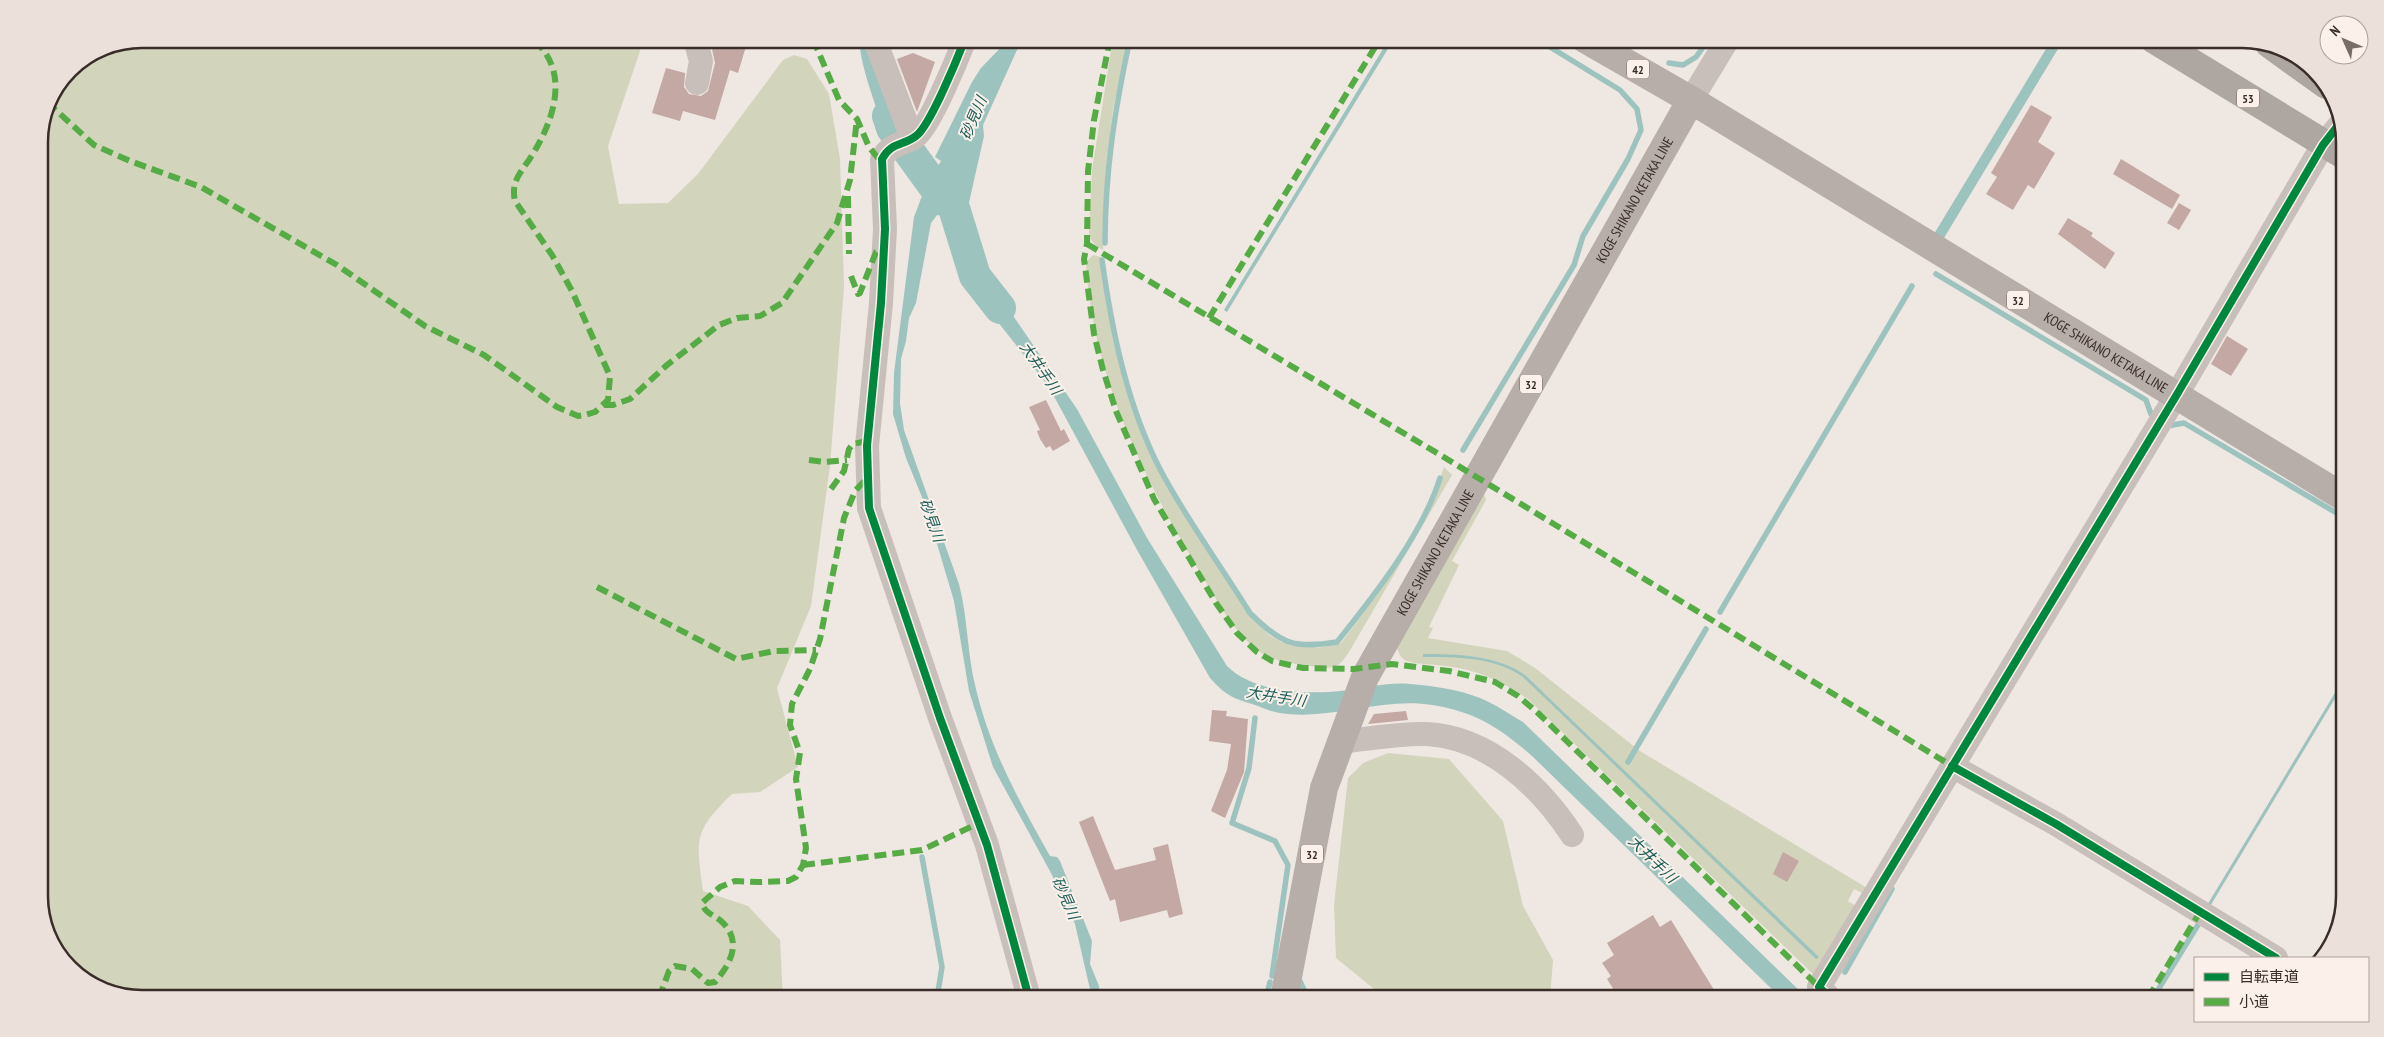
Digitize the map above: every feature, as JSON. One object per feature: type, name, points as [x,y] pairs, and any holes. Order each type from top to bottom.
[{"type":"highway","name":"53","points":[[2169,48],[2335,143]]},
{"type":"main road","name":"42","points":[[1600,48],[1691,100]]},
{"type":"main road","name":"KOGE SHIKANO KETAKA LINE","points":[[1286,990],[1324,788],[1350,712],[1365,677],[1691,100],[2336,493]]},
{"type":"street","points":[[697,48],[701,61],[697,82]]},
{"type":"street","points":[[878,48],[902,142]]},
{"type":"street","points":[[961,48],[939,99],[925,125],[917,136],[902,142],[882,159],[885,246],[874,385],[866,446],[869,508],[940,718],[987,845],[1026,990]]},
{"type":"street","points":[[1691,100],[1723,48]]},
{"type":"street","points":[[1821,990],[1818,987],[2176,396],[2335,143]]},
{"type":"street","points":[[1340,742],[1426,734],[1443,736],[1480,748],[1503,761],[1543,797],[1572,835]]},
{"type":"street","points":[[1952,766],[2056,824],[2274,957]]},
{"type":"green space","points":[[136,48],[641,48],[608,146],[619,204],[668,203],[698,174],[783,60],[794,55],[807,59],[829,94],[840,159],[844,287],[830,466],[811,606],[777,688],[798,767],[760,792],[732,794],[710,818],[700,837],[699,847],[703,891],[748,906],[780,940],[783,990],[142,990],[111,985],[84,970],[67,953],[55,931],[49,914],[48,901],[48,129],[57,100],[63,89],[89,63],[123,49]]},
{"type":"green space","points":[[1112,48],[1126,48],[1113,109],[1107,160],[1103,250],[1094,244],[1089,236],[1092,170]]},
{"type":"green space","points":[[1093,255],[1101,257],[1107,305],[1119,358],[1133,403],[1160,470],[1250,615],[1269,635],[1281,642],[1318,648],[1341,643],[1383,587],[1431,505],[1444,467],[1452,475],[1350,650],[1341,663],[1336,666],[1324,668],[1293,663],[1263,654],[1253,647],[1236,628],[1201,574],[1141,463],[1124,425],[1110,385],[1098,345],[1090,304],[1086,262]]},
{"type":"green space","points":[[1484,494],[1486,500],[1452,561],[1459,565],[1429,627],[1433,628],[1428,638],[1507,651],[1535,668],[1640,751],[1872,891],[1868,896],[1854,889],[1848,901],[1856,906],[1814,975],[1529,700],[1509,687],[1479,674],[1441,665],[1412,662],[1405,660],[1401,656],[1396,645]]},
{"type":"green space","points":[[1388,753],[1449,759],[1503,821],[1523,906],[1553,960],[1551,990],[1375,990],[1336,958],[1334,905],[1348,778],[1363,763]]},
{"type":"water","points":[[860,48],[874,48],[904,130],[886,138],[866,76]]},
{"type":"water","name":"砂見川","points":[[1000,48],[1018,48],[983,125],[984,136],[961,238],[942,216],[937,215],[931,223],[916,303],[909,318],[901,359],[900,403],[904,430],[959,584],[973,676],[989,733],[1017,796],[1050,856],[1057,857],[1060,861],[1092,941],[1090,964],[1099,990],[1090,990],[1075,924],[1051,873],[993,767],[969,691],[954,601],[926,507],[906,458],[893,414],[894,373],[914,217],[925,188],[941,161],[935,157],[972,82],[981,68]]},
{"type":"water","points":[[1384,48],[1388,48],[1227,312],[1224,310]]},
{"type":"water","points":[[2047,48],[2059,48],[1944,238],[1934,234]]},
{"type":"water","points":[[981,269],[1077,409],[1147,538],[1227,666],[1253,682],[1285,690],[1334,692],[1387,684],[1410,684],[1463,692],[1497,706],[1523,722],[1799,990],[1773,990],[1532,756],[1498,729],[1475,717],[1448,708],[1413,703],[1318,714],[1280,713],[1237,699],[1222,690],[1210,678],[1136,548],[1049,387],[964,279]]},
{"type":"water","points":[[1423,654],[1476,657],[1502,663],[1525,675],[1819,957],[1816,959],[1523,677],[1512,670],[1488,662],[1462,658],[1423,657]]},
{"type":"water","points":[[2336,691],[2336,697],[2209,908],[2206,907]]},
{"type":"building","points":[[746,48],[738,73],[730,70],[715,120],[683,111],[680,121],[652,113],[666,68],[685,73],[684,87],[689,94],[701,96],[708,91],[715,63],[712,49]]},
{"type":"building","points":[[913,53],[935,62],[917,112],[897,59]]},
{"type":"building","points":[[2031,105],[2052,117],[2038,142],[2055,153],[2034,189],[2028,185],[2013,210],[1986,194],[1997,177],[1991,173]]},
{"type":"building","points":[[2121,159],[2180,195],[2172,209],[2113,174]]},
{"type":"building","points":[[2179,203],[2191,210],[2179,230],[2167,223]]},
{"type":"building","points":[[2068,218],[2093,233],[2091,236],[2115,253],[2105,269],[2058,234]]},
{"type":"building","points":[[2227,336],[2248,349],[2231,376],[2211,364]]},
{"type":"building","points":[[1046,400],[1061,431],[1064,429],[1070,441],[1053,451],[1050,446],[1046,448],[1040,439],[1037,431],[1040,430],[1029,407]]},
{"type":"building","points":[[1212,710],[1227,711],[1226,716],[1248,719],[1244,772],[1225,818],[1211,811],[1227,770],[1231,744],[1209,741]]},
{"type":"building","points":[[1406,711],[1408,720],[1368,724],[1374,714]]},
{"type":"building","points":[[1093,816],[1115,870],[1156,860],[1153,848],[1168,844],[1183,914],[1169,918],[1167,910],[1120,922],[1115,899],[1110,901],[1079,822]]},
{"type":"building","points":[[1783,852],[1799,861],[1787,882],[1773,874]]},
{"type":"building","points":[[1653,915],[1660,927],[1671,920],[1714,990],[1614,990],[1607,979],[1611,976],[1602,963],[1614,955],[1607,943]]},
{"type":"waterway","points":[[1105,243],[1109,165],[1128,48]]},
{"type":"waterway","points":[[1463,450],[1574,265],[1583,236],[1628,159],[1641,130],[1637,109],[1620,90],[1552,48]]},
{"type":"waterway","points":[[1669,63],[1683,65],[1696,57],[1702,48]]},
{"type":"waterway","name":"大井手川","points":[[888,116],[892,128],[939,193]]},
{"type":"waterway","name":"大井手川","points":[[949,192],[975,276],[1000,308]]},
{"type":"waterway","points":[[1102,260],[1116,341],[1130,394],[1149,446],[1182,507],[1250,613],[1280,638],[1289,642],[1310,645],[1337,642],[1396,564],[1422,521],[1440,478]]},
{"type":"waterway","points":[[1936,274],[2146,400],[2151,414]]},
{"type":"waterway","points":[[1720,612],[1912,286]]},
{"type":"waterway","points":[[2167,426],[2184,423],[2336,513]]},
{"type":"waterway","points":[[1628,762],[1706,629]]},
{"type":"waterway","points":[[1255,718],[1249,768],[1232,823],[1275,841],[1288,865],[1272,976]]},
{"type":"waterway","points":[[922,857],[942,967],[938,990]]},
{"type":"waterway","points":[[1845,972],[1892,889]]},
{"type":"waterway","points":[[2158,990],[2201,920]]},
{"type":"waterway","points":[[1299,979],[1304,990]]},
{"type":"waterway","points":[[1268,990],[1270,982]]},
{"type":"marked path","points":[[54,108],[94,145],[130,161],[201,187],[337,265],[425,326],[484,355],[557,407],[578,416],[595,412],[608,400],[610,376],[572,291],[552,255],[515,201],[514,195],[517,179],[547,127],[554,103],[555,78],[552,66],[541,48]]},
{"type":"marked path","points":[[817,48],[839,100],[857,119],[869,147],[882,163]]},
{"type":"marked path","points":[[1108,48],[1094,120],[1088,171],[1087,244],[1084,259],[1094,334],[1116,411],[1154,499],[1216,603],[1237,633],[1257,652],[1272,661],[1303,668],[1354,669],[1392,664],[1449,671],[1495,682],[1518,696],[1538,713],[1819,987]]},
{"type":"marked path","points":[[1209,318],[1374,48]]},
{"type":"marked path","points":[[604,405],[613,405],[630,399],[667,365],[719,325],[737,318],[760,316],[782,303],[837,223],[850,180],[857,119]]},
{"type":"marked path","points":[[848,196],[849,254]]},
{"type":"marked path","points":[[1087,244],[1442,456],[1952,766]]},
{"type":"marked path","points":[[851,276],[858,294],[876,252],[885,246]]},
{"type":"marked path","points":[[831,489],[844,471],[849,449],[853,444],[867,441]]},
{"type":"marked path","points":[[809,460],[825,462],[847,460]]},
{"type":"marked path","points":[[662,990],[669,971],[675,966],[692,969],[708,983],[715,982],[730,960],[733,944],[732,936],[721,921],[707,912],[702,903],[720,887],[735,881],[788,881],[796,877],[803,865],[806,848],[796,779],[800,753],[790,725],[792,704],[810,669],[820,639],[844,518],[855,491],[868,477]]},
{"type":"marked path","points":[[597,587],[736,659],[774,651],[816,650]]},
{"type":"marked path","points":[[803,865],[922,850],[979,823]]},
{"type":"marked path","points":[[2153,990],[2200,912]]},
{"type":"cycle path","points":[[961,48],[943,90],[922,130],[911,139],[893,147],[882,159],[885,229],[881,303],[867,446],[869,508],[940,718],[987,845],[1027,990]]},
{"type":"cycle path","points":[[1822,990],[1819,987],[2176,396],[2323,145],[2335,129]]},
{"type":"cycle path","points":[[1952,766],[2056,824],[2274,957]]}]
